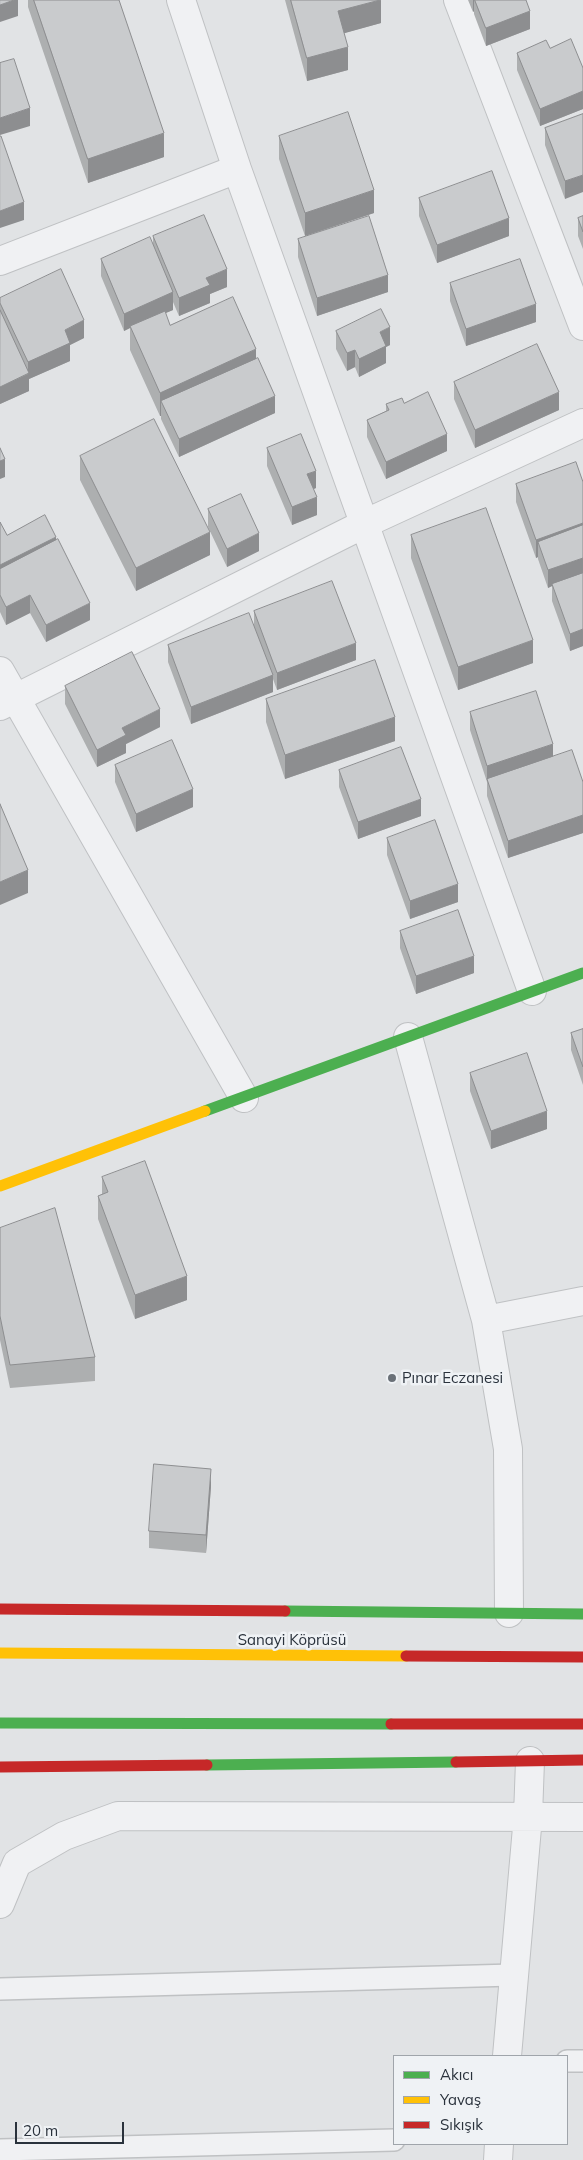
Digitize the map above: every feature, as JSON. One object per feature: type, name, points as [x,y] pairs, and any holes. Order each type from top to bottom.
[{"type":"main road","points":[[0,1186],[583,973]]},
{"type":"main road","points":[[0,1609],[583,1614]]},
{"type":"main road","name":"Sanayi Köprüsü","points":[[0,1653],[583,1657]]},
{"type":"main road","points":[[0,1723],[583,1724]]},
{"type":"main road","points":[[0,1767],[583,1760]]},
{"type":"street","points":[[181,0],[237,169],[532,991]]},
{"type":"street","points":[[458,0],[583,326]]},
{"type":"street","points":[[0,261],[237,169]]},
{"type":"street","points":[[8,702],[364,524],[583,423]]},
{"type":"street","points":[[0,671],[8,702],[244,1098]]},
{"type":"street","points":[[408,1036],[486,1320],[508,1449],[509,1613]]},
{"type":"street","points":[[486,1320],[583,1301]]},
{"type":"street","points":[[506,2055],[528,1816],[530,1761]]},
{"type":"street","points":[[0,1904],[17,1863],[64,1836],[118,1816],[583,1817]]},
{"type":"street","points":[[498,2160],[499,2145]]},
{"type":"lane","points":[[0,1988],[513,1975]]},
{"type":"lane","points":[[568,2061],[583,2062]]},
{"type":"lane","points":[[0,2150],[393,2140]]},
{"type":"building","points":[[0,0],[14,0],[0,5]]},
{"type":"building","points":[[34,0],[119,0],[164,133],[88,159]]},
{"type":"building","points":[[291,0],[380,0],[338,11],[348,47],[307,58]]},
{"type":"building","points":[[475,0],[526,0],[530,11],[486,28]]},
{"type":"building","points":[[571,39],[583,68],[583,91],[540,109],[517,53],[546,40],[550,48]]},
{"type":"building","points":[[14,59],[30,108],[0,118],[0,63]]},
{"type":"building","points":[[348,112],[374,190],[305,213],[279,136]]},
{"type":"building","points":[[583,114],[583,175],[565,181],[545,128]]},
{"type":"building","points":[[0,136],[24,202],[0,211]]},
{"type":"building","points":[[492,171],[509,218],[437,245],[419,198]]},
{"type":"building","points":[[204,215],[227,269],[206,278],[210,285],[179,298],[153,236]]},
{"type":"building","points":[[369,216],[388,275],[317,298],[298,239]]},
{"type":"building","points":[[583,216],[583,232],[578,218]]},
{"type":"building","points":[[150,237],[173,292],[124,314],[101,259]]},
{"type":"building","points":[[520,259],[536,304],[466,329],[450,283]]},
{"type":"building","points":[[61,269],[84,320],[65,330],[70,343],[28,362],[0,303],[0,298]]},
{"type":"building","points":[[233,297],[256,349],[160,393],[130,326],[165,311],[170,325]]},
{"type":"building","points":[[381,309],[390,327],[380,332],[386,346],[359,359],[355,350],[347,353],[336,331]]},
{"type":"building","points":[[0,310],[29,373],[0,387]]},
{"type":"building","points":[[537,344],[559,392],[475,430],[454,382]]},
{"type":"building","points":[[258,358],[275,396],[179,439],[161,401]]},
{"type":"building","points":[[428,392],[447,434],[386,462],[367,420],[389,410],[386,404],[402,398],[404,403]]},
{"type":"building","points":[[154,419],[210,532],[136,568],[80,456]]},
{"type":"building","points":[[301,434],[316,471],[307,474],[317,497],[292,507],[267,448]]},
{"type":"building","points":[[0,448],[5,459],[0,461]]},
{"type":"building","points":[[576,462],[583,482],[583,523],[536,540],[516,484]]},
{"type":"building","points":[[241,494],[259,533],[227,549],[208,509]]},
{"type":"building","points":[[486,508],[533,640],[458,667],[411,535]]},
{"type":"building","points":[[45,515],[56,537],[0,565],[0,522],[7,535]]},
{"type":"building","points":[[583,525],[583,558],[548,570],[538,542]]},
{"type":"building","points":[[58,539],[90,603],[46,625],[30,595],[6,607],[0,595],[0,569]]},
{"type":"building","points":[[583,573],[583,629],[570,634],[552,584]]},
{"type":"building","points":[[332,581],[356,643],[277,673],[254,611]]},
{"type":"building","points":[[249,613],[273,675],[191,707],[168,645]]},
{"type":"building","points":[[132,652],[160,709],[122,728],[126,735],[97,750],[65,686]]},
{"type":"building","points":[[375,660],[395,717],[285,755],[266,699]]},
{"type":"building","points":[[536,691],[553,744],[487,766],[470,712]]},
{"type":"building","points":[[172,740],[193,789],[136,814],[115,765]]},
{"type":"building","points":[[401,747],[421,799],[358,822],[339,770]]},
{"type":"building","points":[[572,750],[583,782],[583,815],[508,841],[487,779]]},
{"type":"building","points":[[0,804],[28,870],[0,882]]},
{"type":"building","points":[[435,820],[458,884],[410,901],[387,838]]},
{"type":"building","points":[[458,910],[474,956],[416,976],[400,931]]},
{"type":"building","points":[[583,1029],[583,1067],[571,1033]]},
{"type":"building","points":[[527,1053],[547,1111],[491,1131],[470,1073]]},
{"type":"building","points":[[145,1161],[187,1276],[135,1295],[98,1196],[108,1192],[102,1177]]},
{"type":"building","points":[[55,1208],[95,1357],[10,1365],[0,1316],[0,1228]]},
{"type":"building","points":[[154,1464],[211,1469],[206,1535],[149,1531]]},
{"type":"traffic: fast","points":[[205,1111],[583,973]]},
{"type":"traffic: fast","points":[[285,1611],[583,1614]]},
{"type":"traffic: fast","points":[[0,1723],[391,1724]]},
{"type":"traffic: fast","points":[[207,1765],[456,1762]]},
{"type":"traffic: slow","points":[[0,1186],[205,1111]]},
{"type":"traffic: slow","points":[[0,1653],[406,1656]]},
{"type":"traffic: jam","points":[[0,1609],[285,1611]]},
{"type":"traffic: jam","points":[[406,1656],[583,1657]]},
{"type":"traffic: jam","points":[[391,1724],[583,1724]]},
{"type":"traffic: jam","points":[[456,1762],[583,1760]]},
{"type":"traffic: jam","points":[[0,1767],[207,1765]]},
{"type":"place","name":"Pınar Eczanesi","points":[[392,1378]]}]
